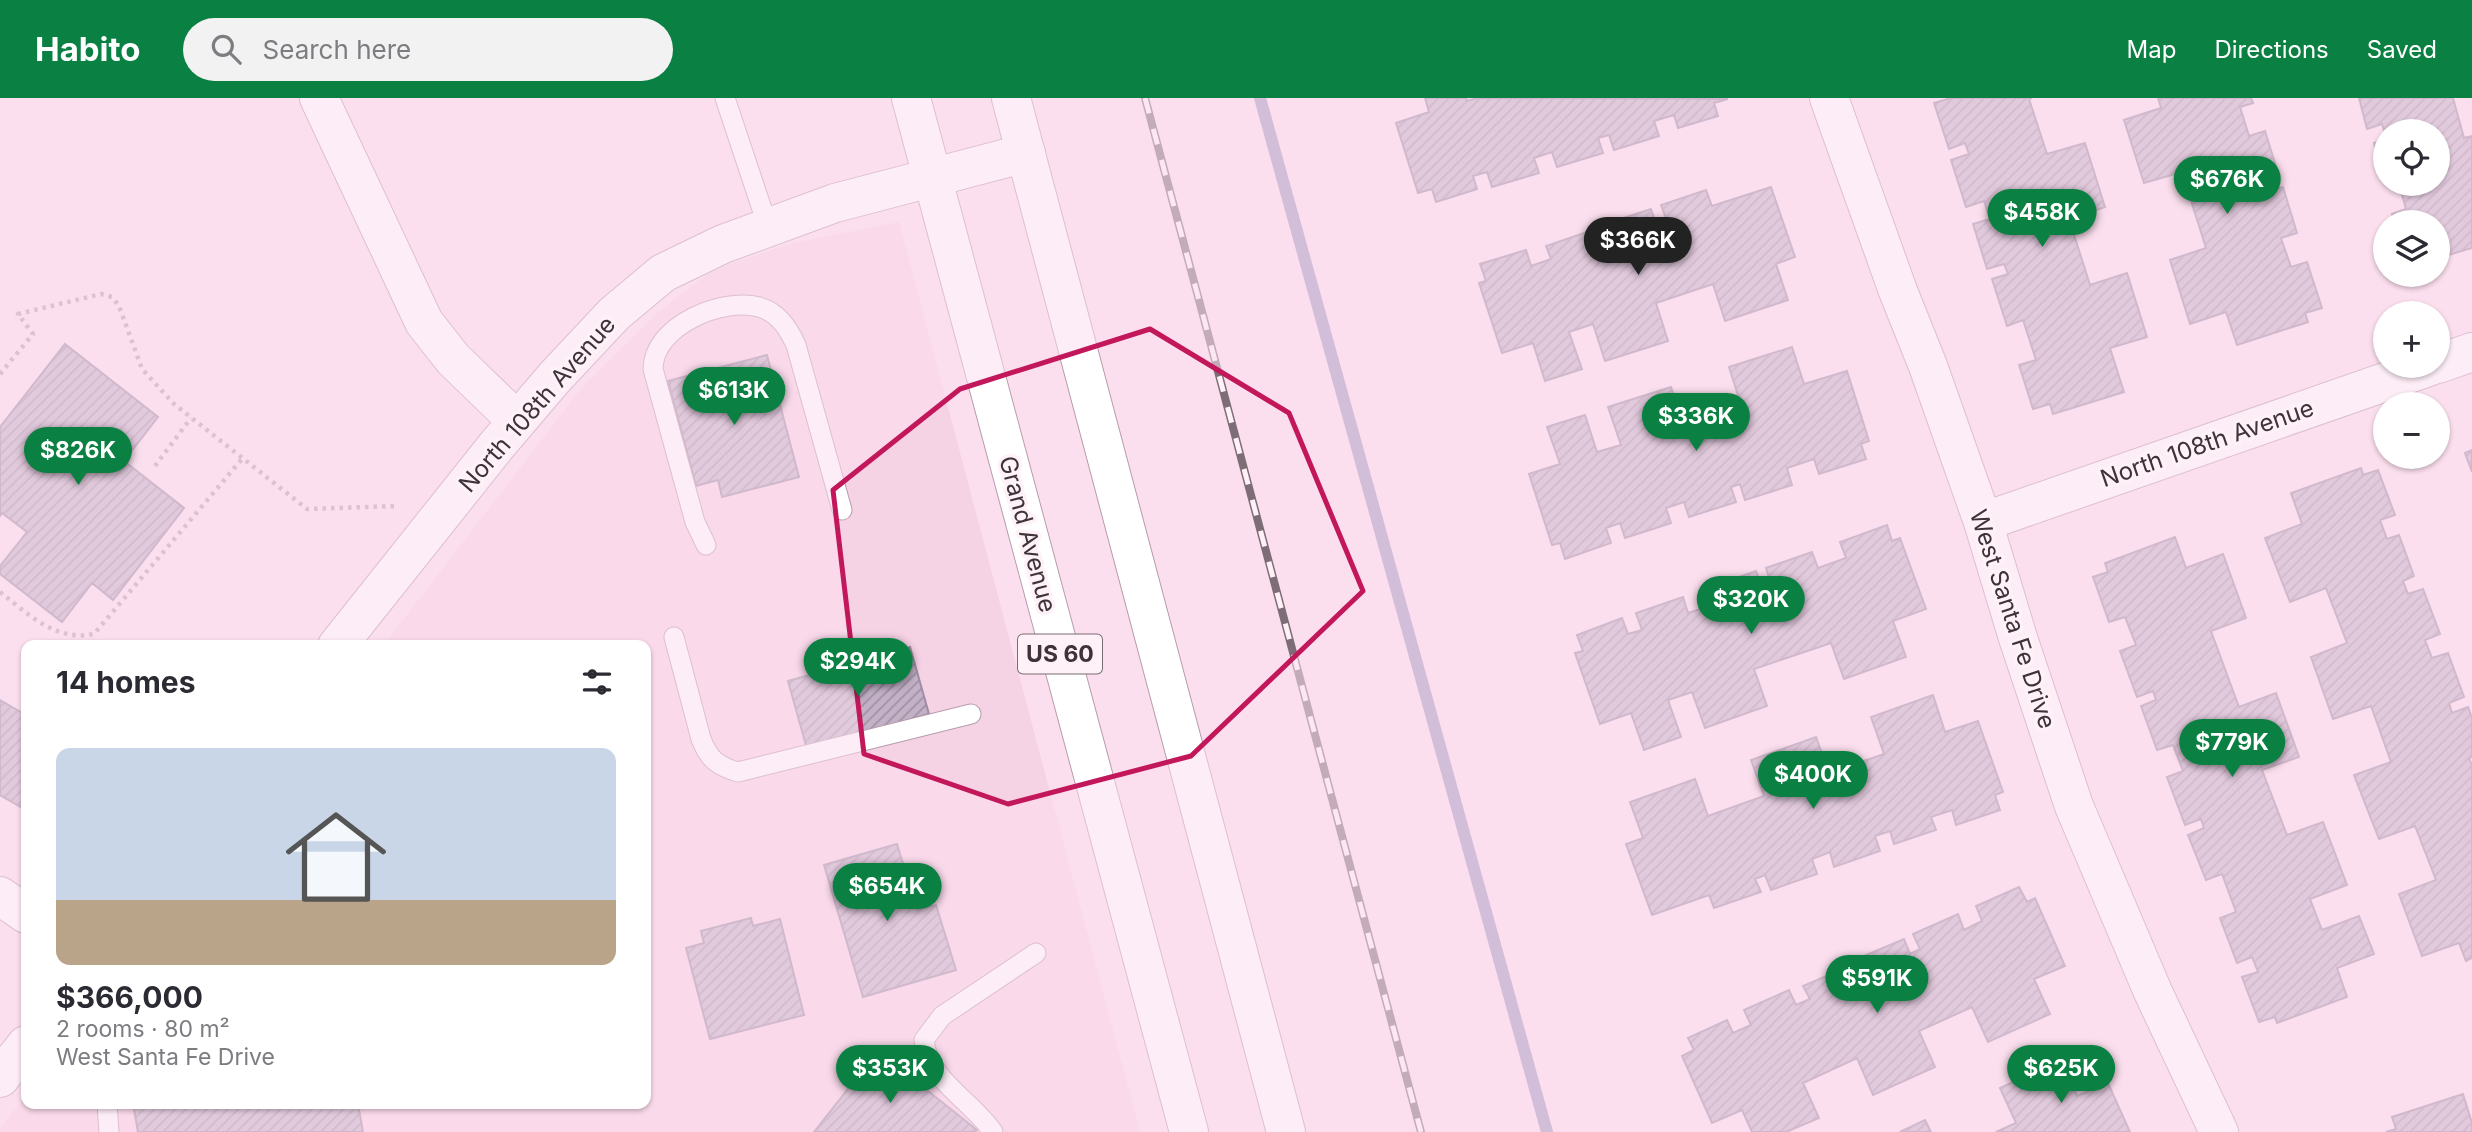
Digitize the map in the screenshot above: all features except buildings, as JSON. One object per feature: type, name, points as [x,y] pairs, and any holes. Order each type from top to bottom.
[{"type":"main road","points":[[319,98],[424,322],[453,359],[516,421]]},
{"type":"main road","name":"Grand Avenue","points":[[911,98],[1189,1132]]},
{"type":"main road","points":[[1011,98],[1286,1132]]},
{"type":"main road","name":"West Santa Fe Drive","points":[[1829,98],[1983,522],[2074,806],[2153,992],[2220,1132]]},
{"type":"main road","name":"North 108th Avenue","points":[[342,640],[516,421],[614,314],[663,273],[723,244],[835,203],[1026,153]]},
{"type":"main road","points":[[2450,360],[2472,352]]},
{"type":"main road","name":"North 108th Avenue","points":[[1983,522],[2397,378]]},
{"type":"main road","points":[[0,896],[21,911]]},
{"type":"main road","points":[[0,1078],[21,1051]]},
{"type":"lane","points":[[724,98],[768,227]]},
{"type":"lane","points":[[706,545],[695,522],[653,369],[653,357],[660,344],[674,330],[719,308],[738,305],[760,307],[776,315],[790,332],[796,345],[842,510]]},
{"type":"lane","points":[[674,637],[701,739],[707,752],[714,763],[738,772],[971,714]]},
{"type":"lane","points":[[993,1132],[985,1120],[933,1068],[925,1054],[924,1040],[942,1016],[1036,953]]},
{"type":"lane","points":[[108,1109],[110,1132]]},
{"type":"path","points":[[0,374],[33,334],[19,314],[101,294],[112,297],[119,306],[142,369],[174,404],[307,509],[400,506]]},
{"type":"path","points":[[155,466],[191,418]]},
{"type":"path","points":[[0,592],[47,628],[80,637],[94,634],[242,459]]},
{"type":"highlighted area","points":[[1150,329],[1289,413],[1363,591],[1191,756],[1008,804],[864,754],[833,490],[960,389]]},
{"type":"shaded area","points":[[899,222],[1140,1132],[0,1132],[0,1128],[21,1102],[21,1109],[651,1109],[651,640],[388,640],[584,385],[655,315],[711,271],[789,244]]},
{"type":"waterway","points":[[1260,98],[1547,1132]]},
{"type":"railway","points":[[1145,98],[1421,1132]]}]
